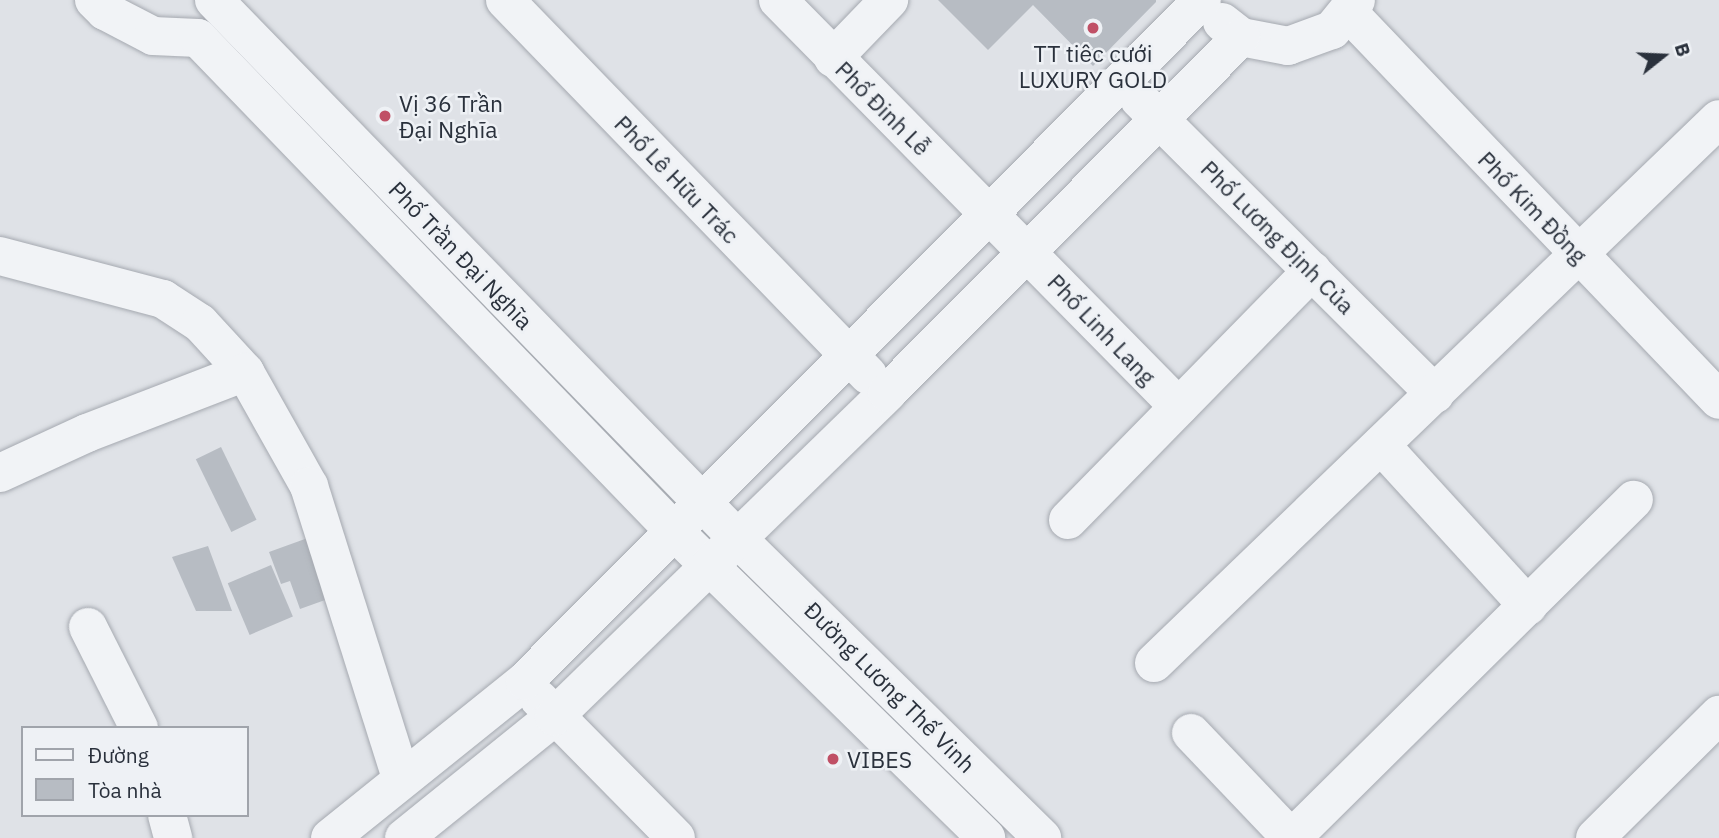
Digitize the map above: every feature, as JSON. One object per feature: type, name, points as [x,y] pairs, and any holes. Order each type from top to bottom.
[{"type":"street","points":[[94,0],[105,11],[153,36],[213,11]]},
{"type":"street","name":"Phố Lê Hữu Trác","points":[[505,0],[849,357],[887,393]]},
{"type":"street","name":"Phố Đinh Lễ","points":[[778,0],[1025,250]]},
{"type":"street","points":[[833,58],[890,0]]},
{"type":"street","points":[[330,838],[524,681],[676,533],[1203,0],[1220,21],[1241,37],[1263,45],[1311,41],[1352,7]]},
{"type":"street","name":"Phố Kim Đồng","points":[[1352,7],[1580,257],[1719,400]]},
{"type":"street","name":"Phố Trần Đại Nghĩa","points":[[213,11],[737,538]]},
{"type":"street","name":"Phố Trần Đại Nghĩa","points":[[213,11],[710,568]]},
{"type":"street","points":[[0,256],[163,299],[200,323],[245,372],[309,486],[366,654],[389,788],[405,838],[554,717],[710,568],[737,538],[887,393],[1158,117],[1241,37]]},
{"type":"street","name":"Phố Lương Định Của","points":[[1121,80],[1434,394]]},
{"type":"street","points":[[1154,663],[1580,257],[1719,119]]},
{"type":"street","name":"Phố Linh Lang","points":[[1025,250],[1179,408]]},
{"type":"street","points":[[1068,520],[1312,271]]},
{"type":"street","points":[[0,473],[87,433],[245,372]]},
{"type":"street","points":[[1381,444],[1528,606]]},
{"type":"street","points":[[1191,733],[1291,838],[1634,500]]},
{"type":"street","name":"Đường Lương Thế Vinh","points":[[737,538],[900,694],[1042,838]]},
{"type":"street","name":"Đường Lương Thế Vinh","points":[[710,568],[986,838]]},
{"type":"street","points":[[88,628],[138,726]]},
{"type":"street","points":[[524,681],[554,717],[676,838]]},
{"type":"street","points":[[872,724],[900,694]]},
{"type":"street","points":[[1595,838],[1719,715]]},
{"type":"street","points":[[168,817],[173,838]]},
{"type":"building","name":"TT tiêc cưới LUXURY GOLD","points":[[938,0],[1156,2],[1093,66],[1033,5],[988,50]]},
{"type":"building","points":[[221,447],[257,520],[231,532],[196,459]]},
{"type":"building","points":[[316,535],[339,595],[300,609],[290,581],[281,584],[269,552]]},
{"type":"building","points":[[208,546],[232,611],[196,611],[172,557]]},
{"type":"building","points":[[271,565],[293,617],[250,635],[228,583]]},
{"type":"place","name":"TT tiêc cưới LUXURY GOLD","points":[[1093,28]]},
{"type":"place","name":"Vị 36 Trần Đại Nghĩa","points":[[385,116]]},
{"type":"place","name":"VIBES","points":[[833,759]]}]
